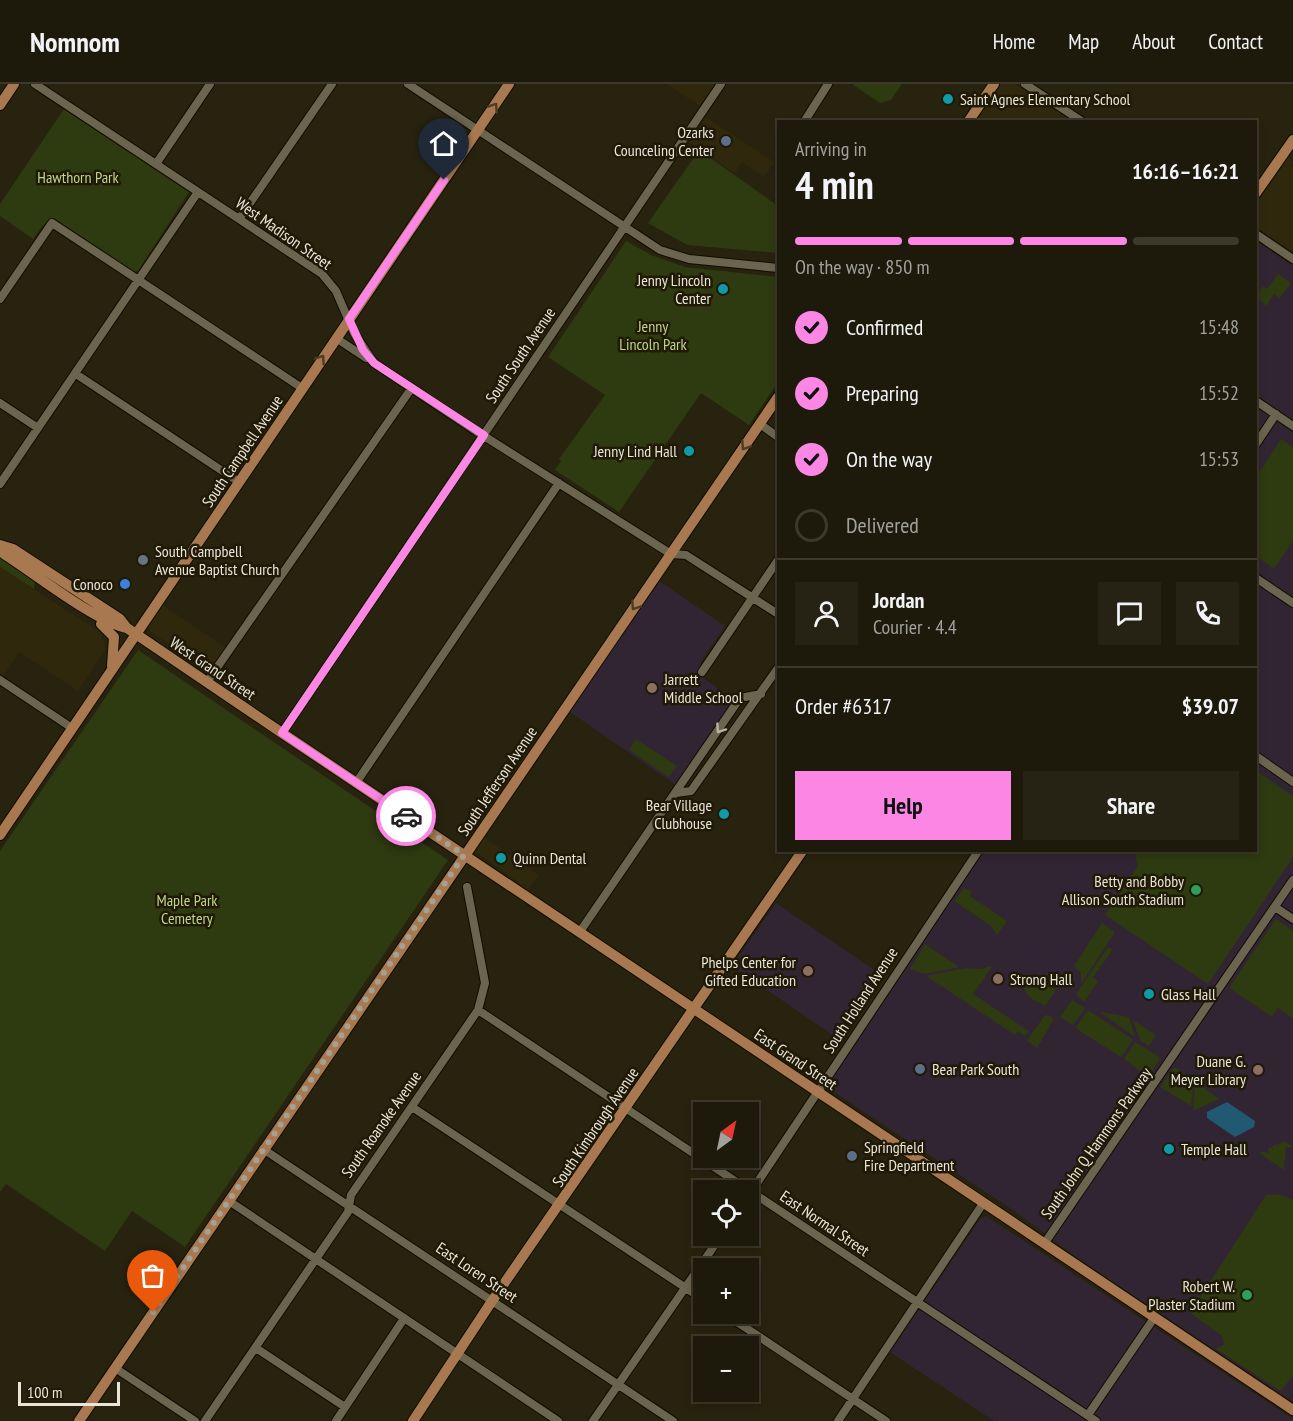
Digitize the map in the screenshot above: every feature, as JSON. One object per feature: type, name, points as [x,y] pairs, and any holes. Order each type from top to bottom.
[{"type":"main road","points":[[0,105],[14,84]]},
{"type":"main road","name":"South Campbell Avenue","points":[[0,835],[112,670],[131,631],[239,482],[509,84]]},
{"type":"main road","points":[[969,120],[994,84]]},
{"type":"main road","points":[[1257,192],[1293,140]]},
{"type":"main road","name":"South Jefferson Avenue","points":[[79,1421],[777,399]]},
{"type":"main road","name":"West Grand Street","points":[[0,545],[4,554],[113,626],[131,631]]},
{"type":"main road","name":"West Grand Street","points":[[0,545],[13,549],[120,619],[131,631],[282,733]]},
{"type":"main road","points":[[80,604],[84,612],[107,628],[114,637],[112,670]]},
{"type":"main road","name":"East Grand Street","points":[[282,733],[1293,1410]]},
{"type":"main road","name":"South Kimbrough Avenue","points":[[413,1421],[492,1301],[802,852]]},
{"type":"street","name":"West Madison Street","points":[[35,84],[322,274],[336,291],[363,350],[374,363],[411,389],[671,554],[686,555],[777,613]]},
{"type":"street","points":[[156,164],[210,84]]},
{"type":"street","points":[[239,219],[332,84]]},
{"type":"street","points":[[408,84],[660,250],[689,259],[777,268]]},
{"type":"street","name":"South South Avenue","points":[[282,733],[722,84]]},
{"type":"street","points":[[805,120],[828,84]]},
{"type":"street","points":[[1025,84],[1080,120]]},
{"type":"street","points":[[0,484],[198,192]]},
{"type":"street","points":[[0,299],[52,223],[302,388]]},
{"type":"street","points":[[1257,235],[1293,260]]},
{"type":"street","points":[[336,338],[374,363]]},
{"type":"street","points":[[76,374],[239,482]]},
{"type":"street","points":[[207,682],[411,389]]},
{"type":"street","points":[[1257,401],[1293,426]]},
{"type":"street","points":[[0,403],[38,428]]},
{"type":"street","points":[[1257,442],[1276,414]]},
{"type":"street","points":[[760,424],[777,436]]},
{"type":"street","points":[[356,783],[559,483]]},
{"type":"street","points":[[702,672],[777,561]]},
{"type":"street","points":[[1257,579],[1293,603]]},
{"type":"street","points":[[676,793],[691,791],[777,670]]},
{"type":"street","points":[[0,680],[72,728]]},
{"type":"street","points":[[579,933],[740,698],[761,694]]},
{"type":"street","points":[[1257,757],[1293,782]]},
{"type":"street","name":"South Holland Avenue","points":[[759,1180],[978,852]]},
{"type":"street","name":"South John Q Hammons Parkway","points":[[1044,1244],[1293,880]]},
{"type":"street","name":"South Roanoke Avenue","points":[[205,1421],[316,1261],[348,1212],[351,1195],[478,1010],[485,983],[467,887]]},
{"type":"street","points":[[1275,907],[1293,919]]},
{"type":"street","name":"East Normal Street","points":[[478,1010],[730,1180]]},
{"type":"street","points":[[412,1107],[693,1293]]},
{"type":"street","name":"East Loren Street","points":[[263,1149],[673,1421]]},
{"type":"street","name":"East Normal Street","points":[[759,1200],[918,1302],[1096,1421]]},
{"type":"street","points":[[229,1201],[456,1355],[558,1421]]},
{"type":"street","points":[[837,1421],[984,1202]]},
{"type":"street","points":[[593,1421],[714,1246]]},
{"type":"street","points":[[1088,1415],[1155,1318]]},
{"type":"street","points":[[336,1421],[404,1320]]},
{"type":"street","points":[[740,1324],[886,1421]]},
{"type":"street","points":[[256,1348],[345,1407]]},
{"type":"street","points":[[116,1368],[195,1421]]},
{"type":"shaded area","points":[[667,84],[715,84],[700,106]]},
{"type":"shaded area","points":[[1001,84],[1014,84],[1072,120],[977,120]]},
{"type":"shaded area","points":[[706,117],[774,162],[764,177],[742,162],[735,173],[689,142]]},
{"type":"shaded area","points":[[1288,158],[1293,162],[1293,252],[1257,228],[1257,203]]},
{"type":"shaded area","points":[[1257,242],[1293,266],[1293,1402],[1082,1261],[1013,1210],[834,1092],[827,1083],[981,852],[1257,852]]},
{"type":"shaded area","points":[[0,567],[100,632],[106,648],[78,691],[19,652],[3,676],[0,673]]},
{"type":"shaded area","name":"Jarrett Middle School","points":[[659,581],[725,626],[700,663],[701,676],[734,700],[676,785],[570,712]]},
{"type":"shaded area","points":[[161,604],[228,649],[210,671],[150,631],[148,624]]},
{"type":"shaded area","points":[[483,837],[539,875],[528,890],[475,851]]},
{"type":"shaded area","name":"Phelps Center for Gifted Education","points":[[776,903],[883,976],[840,1040],[732,966]]},
{"type":"shaded area","points":[[986,1216],[1293,1421],[994,1421],[890,1352],[980,1219]]},
{"type":"green space","points":[[852,84],[902,84],[891,100],[880,103]]},
{"type":"green space","name":"Hawthorn Park","points":[[64,109],[189,192],[138,271],[133,271],[58,222],[43,225],[33,239],[0,216],[0,204]]},
{"type":"green space","points":[[705,154],[777,205],[777,253],[687,245],[648,223],[695,156]]},
{"type":"green space","name":"Jenny Lincoln Park","points":[[626,241],[651,255],[685,267],[777,277],[777,383],[749,425],[701,393],[619,512],[555,470],[561,461],[559,459],[605,395],[548,357]]},
{"type":"green space","points":[[1278,274],[1291,283],[1280,298],[1274,294],[1266,306],[1257,295],[1263,286],[1267,289]]},
{"type":"green space","points":[[1281,439],[1293,447],[1293,541],[1274,569],[1257,557],[1257,475]]},
{"type":"green space","points":[[0,558],[35,580],[34,589],[0,567]]},
{"type":"green space","name":"Maple Park Cemetery","points":[[138,650],[448,860],[185,1247],[132,1211],[105,1251],[6,1184],[0,1192],[0,851]]},
{"type":"green space","points":[[636,739],[677,766],[669,777],[629,750]]},
{"type":"green space","name":"Betty and Bobby Allison South Stadium","points":[[1257,772],[1293,796],[1293,857],[1208,984],[1105,915],[1138,866],[1135,855],[1137,852],[1257,852]]},
{"type":"green space","points":[[964,888],[972,891],[970,896],[1007,921],[997,935],[991,926],[954,901]]},
{"type":"green space","points":[[1276,919],[1293,931],[1293,1019],[1278,1008],[1272,1017],[1229,988]]},
{"type":"green space","points":[[1102,923],[1115,932],[1081,984],[1081,973],[1074,966]]},
{"type":"green space","points":[[925,944],[959,967],[924,974],[910,969]]},
{"type":"green space","points":[[1108,947],[1112,949],[1110,954],[1093,977],[1098,981],[1084,1002],[1076,994]]},
{"type":"green space","points":[[992,967],[973,994],[1029,1031],[1025,1036],[1018,1031],[1015,1035],[926,976]]},
{"type":"green space","points":[[1032,977],[1043,980],[1056,990],[1045,1006],[1030,998],[1024,989]]},
{"type":"green space","points":[[1072,1000],[1085,1008],[1073,1025],[1060,1017]]},
{"type":"green space","points":[[1088,1010],[1133,1040],[1121,1057],[1078,1030],[1076,1027]]},
{"type":"green space","points":[[1100,1012],[1129,1017],[1135,1037]]},
{"type":"green space","points":[[1048,1015],[1054,1019],[1037,1048],[1027,1041],[1044,1016]]},
{"type":"green space","points":[[1133,1020],[1156,1035],[1149,1046],[1140,1040]]},
{"type":"green space","points":[[1135,1042],[1158,1056],[1159,1060],[1150,1074],[1145,1075],[1124,1059]]},
{"type":"green space","points":[[1174,1067],[1194,1080],[1191,1106],[1160,1087]]},
{"type":"green space","points":[[1198,1083],[1219,1099],[1195,1110],[1193,1109],[1195,1084]]},
{"type":"green space","points":[[1284,1141],[1293,1147],[1286,1147],[1284,1170],[1259,1153],[1264,1151],[1268,1154],[1267,1149],[1271,1147],[1273,1150],[1272,1146],[1277,1144],[1279,1147],[1278,1144]]},
{"type":"green space","name":"Robert W. Plaster Stadium","points":[[1279,1194],[1293,1200],[1293,1376],[1281,1391],[1216,1349],[1224,1344],[1222,1336],[1190,1313],[1266,1195]]},
{"type":"water","points":[[1227,1102],[1255,1121],[1254,1127],[1235,1137],[1207,1118],[1207,1112]]},
{"type":"way so far","points":[[153,1312],[464,855],[406,816]]},
{"type":"place","name":"Saint Agnes Elementary School","points":[[948,99]]},
{"type":"place","name":"Ozarks Counceling Center","points":[[726,141]]},
{"type":"place","name":"Jenny Lincoln Center","points":[[723,289]]},
{"type":"place","name":"Jenny Lind Hall","points":[[689,451]]},
{"type":"place","name":"South Campbell Avenue Baptist Church","points":[[143,560]]},
{"type":"place","name":"Conoco","points":[[125,584]]},
{"type":"place","name":"Jarrett Middle School","points":[[652,688]]},
{"type":"place","name":"Bear Village Clubhouse","points":[[724,814]]},
{"type":"place","name":"Quinn Dental","points":[[501,858]]},
{"type":"place","name":"Betty and Bobby Allison South Stadium","points":[[1196,890]]},
{"type":"place","name":"Phelps Center for Gifted Education","points":[[808,971]]},
{"type":"place","name":"Strong Hall","points":[[998,979]]},
{"type":"place","name":"Glass Hall","points":[[1149,994]]},
{"type":"place","name":"Bear Park South","points":[[920,1069]]},
{"type":"place","name":"Duane G. Meyer Library","points":[[1258,1070]]},
{"type":"place","name":"Temple Hall","points":[[1169,1149]]},
{"type":"place","name":"Springfield Fire Department","points":[[852,1156]]},
{"type":"place","name":"Robert W. Plaster Stadium","points":[[1247,1295]]},
{"type":"route","points":[[406,816],[282,733],[484,435],[374,363],[363,350],[349,319],[444,180]]}]
